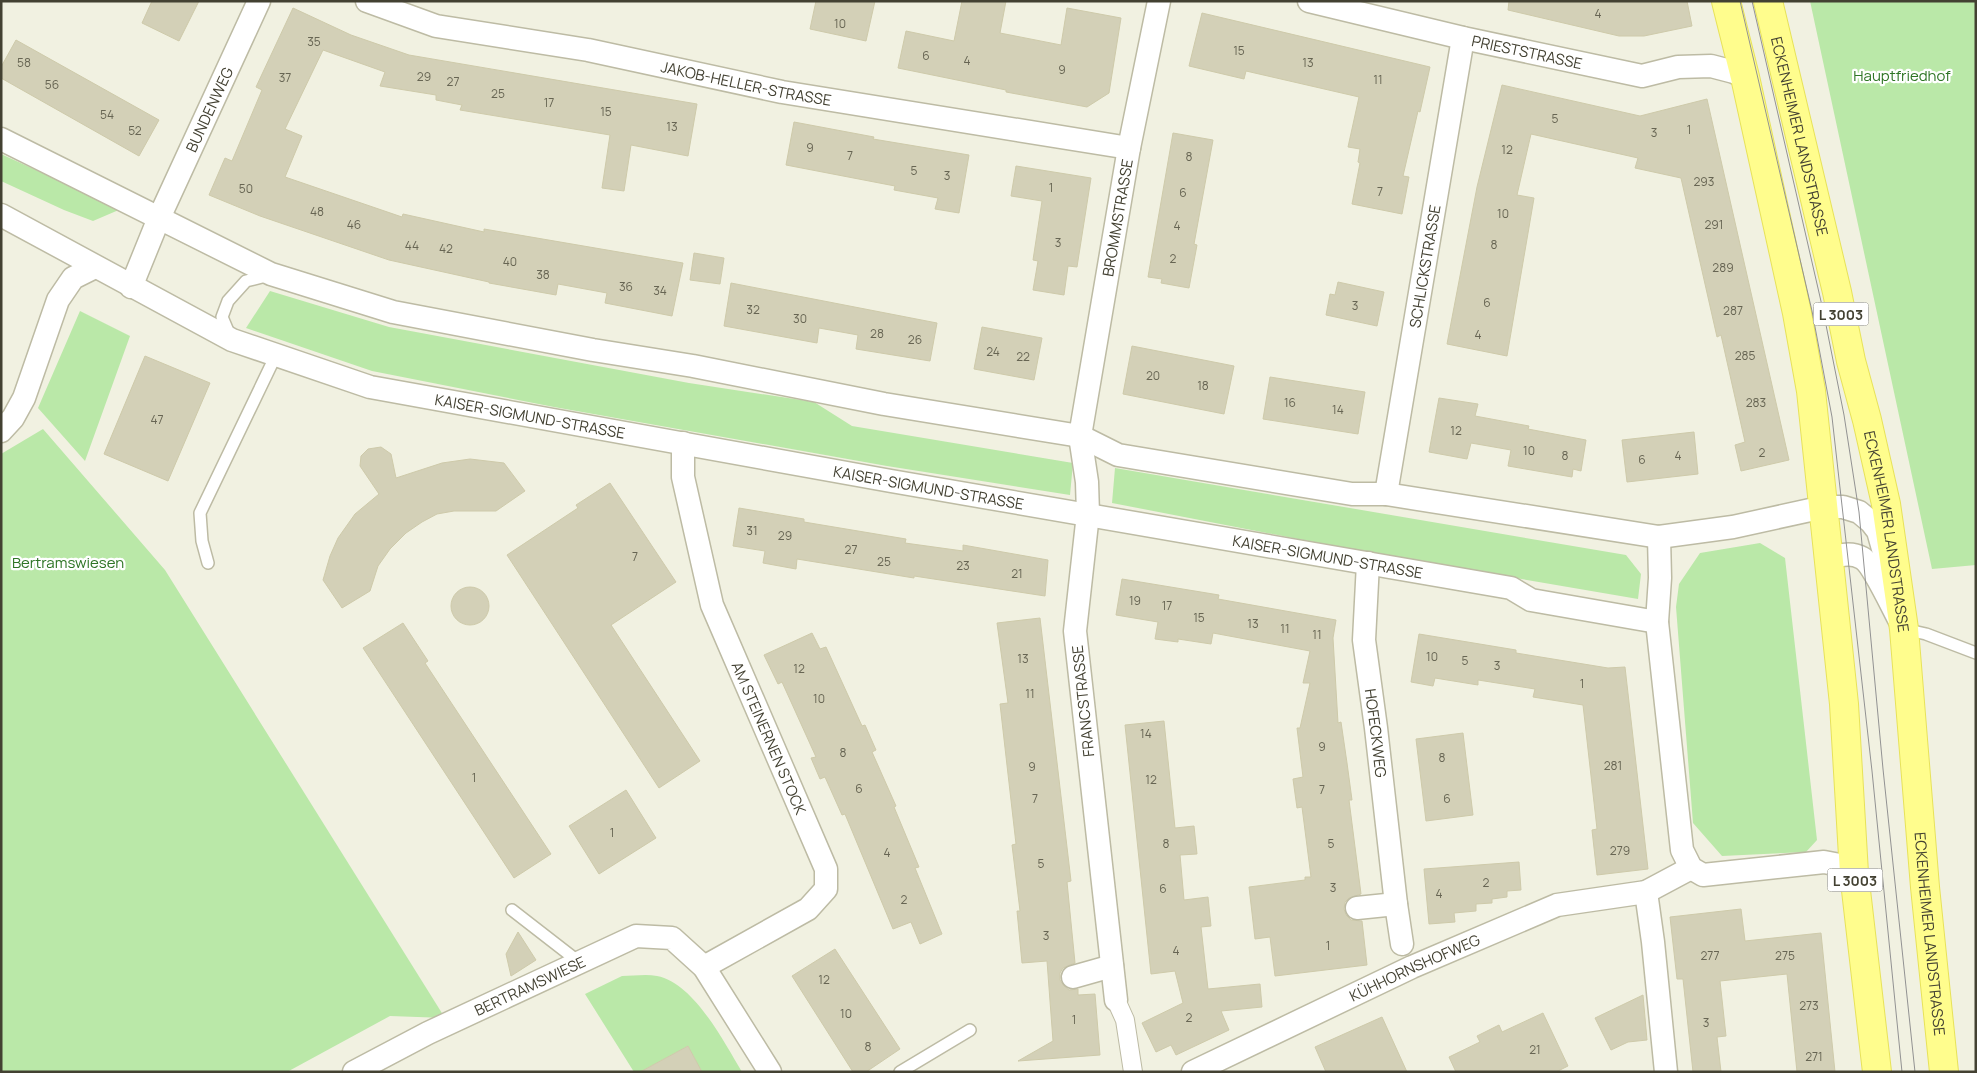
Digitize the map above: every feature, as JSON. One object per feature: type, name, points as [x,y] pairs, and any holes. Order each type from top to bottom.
[{"type":"main road","name":"L 3003","points":[[1726,1],[1745,77],[1811,391],[1844,704],[1854,873],[1877,1072]]},
{"type":"main road","name":"ECKENHEIMER LANDSTRASSE","points":[[1768,1],[1837,292],[1851,362],[1868,420],[1886,504],[1944,1072]]},
{"type":"street","name":"BUNDENWEG","points":[[160,218],[259,1]]},
{"type":"street","name":"JAKOB-HELLER-STRASSE","points":[[367,1],[436,26],[588,50],[782,92],[1128,148]]},
{"type":"street","name":"BROMMSTRASSE","points":[[1080,436],[1128,148],[1158,1]]},
{"type":"street","name":"PRIESTSTRASSE","points":[[1309,1],[1463,38],[1642,76],[1678,67],[1711,66],[1745,77]]},
{"type":"street","name":"SCHLICKSTRASSE","points":[[1386,494],[1463,38]]},
{"type":"street","points":[[1,139],[271,274],[393,312],[702,368],[884,404],[1080,436],[1118,455],[1352,494],[1386,494],[1659,537],[1733,527],[1824,507],[1843,507],[1859,512],[1878,531],[1899,620]]},
{"type":"street","name":"KAISER-SIGMUND-STRASSE","points":[[1,215],[232,340],[370,387],[554,422],[1511,588],[1531,600],[1657,622]]},
{"type":"street","points":[[132,287],[160,218]]},
{"type":"street","points":[[1,431],[13,418],[24,398],[58,300],[73,278],[94,267]]},
{"type":"street","name":"FRANCSTRASSE","points":[[1080,436],[1087,482],[1088,514],[1076,631],[1116,1000],[1125,1020],[1133,1072]]},
{"type":"street","name":"AM STEINERNEN STOCK","points":[[683,443],[683,477],[712,605],[826,869],[826,889],[808,910],[704,967]]},
{"type":"street","points":[[1659,537],[1660,578],[1657,622],[1682,850],[1691,868],[1703,875],[1824,862],[1845,866],[1854,873]]},
{"type":"street","points":[[1828,560],[1846,554],[1862,558],[1873,572],[1899,620]]},
{"type":"street","name":"HOFECKWEG","points":[[1368,563],[1364,640],[1402,944]]},
{"type":"street","name":"KÜHHORNSHOFWEG","points":[[1193,1072],[1412,967],[1557,905],[1646,892],[1691,868]]},
{"type":"street","points":[[1646,892],[1666,1072]]},
{"type":"street","points":[[1357,908],[1396,904]]},
{"type":"street","name":"BERTRAMSWIESE","points":[[354,1072],[428,1033],[636,936],[672,938],[704,967]]},
{"type":"street","points":[[1073,977],[1112,966]]},
{"type":"street","points":[[704,967],[770,1072]]},
{"type":"lane","points":[[232,340],[222,317],[228,300],[246,281],[271,274]]},
{"type":"lane","points":[[208,563],[202,541],[200,513],[276,355]]},
{"type":"lane","points":[[1899,620],[1926,634],[1976,653]]},
{"type":"lane","points":[[512,910],[579,962]]},
{"type":"lane","points":[[900,1072],[970,1030]]},
{"type":"green space","name":"Hauptfriedhof","points":[[1810,1],[1976,1],[1976,565],[1932,569]]},
{"type":"green space","points":[[1,154],[121,209],[93,221],[64,210],[1,181]]},
{"type":"green space","points":[[270,291],[389,327],[689,383],[814,402],[852,426],[1073,463],[1070,495],[887,466],[554,407],[372,371],[246,328]]},
{"type":"green space","points":[[80,311],[130,336],[85,461],[38,408]]},
{"type":"green space","name":"Bertramswiesen","points":[[43,429],[165,570],[445,1018],[390,1016],[287,1072],[1,1072],[1,454]]},
{"type":"green space","points":[[1115,468],[1626,555],[1641,574],[1638,599],[1370,553],[1112,503]]},
{"type":"green space","points":[[1760,543],[1785,558],[1817,840],[1806,852],[1722,856],[1693,823],[1676,607],[1679,584],[1700,553]]},
{"type":"green space","points":[[622,976],[657,976],[671,981],[683,990],[707,1015],[742,1072],[702,1072],[688,1046],[640,1072],[634,1072],[585,994]]},
{"type":"building","points":[[152,1],[199,1],[179,41],[142,23]]},
{"type":"building","points":[[816,1],[875,1],[866,41],[810,29]]},
{"type":"building","points":[[962,1],[1006,1],[1000,33],[1061,45],[1067,8],[1121,18],[1109,93],[1087,107],[1006,92],[1006,90],[898,68],[906,31],[954,41]]},
{"type":"building","points":[[1509,1],[1687,1],[1692,26],[1644,36],[1619,36],[1508,10]]},
{"type":"building","points":[[293,8],[351,35],[409,55],[697,104],[688,156],[631,145],[624,191],[602,188],[610,135],[460,110],[462,105],[436,100],[436,95],[380,86],[385,72],[323,50],[285,129],[302,136],[285,177],[402,217],[403,214],[484,232],[484,229],[683,263],[672,316],[605,303],[607,293],[558,284],[556,295],[489,283],[389,260],[260,216],[209,195],[225,158],[232,161],[262,90],[256,87]]},
{"type":"building","points":[[1202,13],[1430,67],[1403,176],[1409,177],[1402,214],[1352,204],[1360,163],[1358,162],[1360,149],[1348,147],[1359,97],[1246,71],[1244,79],[1189,66]]},
{"type":"building","points":[[16,40],[159,120],[139,156],[1,78],[1,67]]},
{"type":"building","points":[[1502,85],[1640,116],[1707,99],[1789,460],[1741,471],[1735,445],[1745,442],[1721,335],[1717,337],[1681,178],[1635,168],[1638,158],[1531,134],[1517,195],[1534,198],[1507,356],[1447,344],[1477,187]]},
{"type":"building","points":[[794,122],[874,137],[873,139],[969,155],[959,213],[935,209],[938,198],[894,190],[895,186],[786,165]]},
{"type":"building","points":[[1173,133],[1213,140],[1194,244],[1197,245],[1189,288],[1161,283],[1162,279],[1148,277]]},
{"type":"building","points":[[1016,166],[1091,178],[1077,267],[1068,266],[1064,295],[1033,290],[1038,261],[1033,260],[1042,201],[1011,196]]},
{"type":"building","points":[[694,253],[724,258],[720,284],[690,280]]},
{"type":"building","points":[[1338,282],[1384,292],[1377,326],[1326,315],[1330,294],[1335,295]]},
{"type":"building","points":[[731,283],[937,323],[930,361],[856,349],[858,335],[819,328],[817,343],[724,326]]},
{"type":"building","points":[[982,327],[1042,338],[1034,380],[974,369]]},
{"type":"building","points":[[1132,346],[1234,366],[1224,414],[1123,394]]},
{"type":"building","points":[[145,356],[210,383],[168,481],[104,454]]},
{"type":"building","points":[[1270,377],[1365,392],[1358,434],[1263,419]]},
{"type":"building","points":[[1439,398],[1478,404],[1475,416],[1529,426],[1528,429],[1586,440],[1581,471],[1573,469],[1572,477],[1508,466],[1511,450],[1471,443],[1467,459],[1429,452]]},
{"type":"building","points":[[1694,432],[1698,474],[1627,482],[1622,440]]},
{"type":"building","points":[[381,447],[391,454],[396,478],[442,463],[470,459],[504,463],[525,491],[496,511],[454,511],[437,514],[422,522],[406,533],[390,549],[378,566],[370,591],[342,608],[323,580],[338,538],[355,514],[379,494],[360,466],[361,456],[368,449]]},
{"type":"building","points":[[610,483],[676,582],[611,625],[700,761],[659,788],[507,555],[578,508],[576,505]]},
{"type":"building","points":[[739,508],[804,519],[804,522],[906,539],[905,543],[963,551],[963,545],[1048,560],[1045,596],[914,576],[914,578],[797,559],[796,569],[763,563],[765,551],[733,546]]},
{"type":"building","points":[[1122,579],[1219,595],[1218,599],[1336,620],[1333,638],[1338,723],[1341,722],[1352,800],[1349,800],[1361,894],[1349,898],[1345,902],[1344,909],[1346,915],[1351,920],[1362,921],[1367,965],[1275,976],[1270,937],[1255,939],[1249,887],[1305,880],[1305,877],[1311,877],[1302,807],[1297,808],[1293,779],[1303,777],[1297,728],[1300,728],[1310,683],[1303,683],[1310,651],[1213,633],[1211,644],[1178,639],[1178,642],[1155,639],[1158,622],[1116,615]]},
{"type":"building","points":[[470,587],[484,592],[489,606],[484,620],[470,625],[456,620],[451,606],[456,592]]},
{"type":"building","points":[[1040,618],[1071,881],[1067,882],[1075,963],[1063,968],[1060,973],[1060,980],[1069,990],[1078,989],[1078,995],[1095,994],[1100,1055],[1018,1061],[1053,1041],[1047,961],[1022,963],[1017,911],[1020,911],[1012,845],[1016,844],[1000,704],[1008,703],[997,623]]},
{"type":"building","points":[[403,623],[428,661],[425,663],[551,854],[514,878],[363,648]]},
{"type":"building","points":[[812,633],[820,649],[826,647],[862,726],[865,725],[876,750],[872,752],[896,806],[894,807],[919,867],[915,868],[942,934],[920,944],[911,922],[893,929],[845,814],[842,815],[825,777],[820,779],[811,758],[816,757],[782,682],[778,684],[764,655]]},
{"type":"building","points":[[1419,634],[1516,650],[1516,653],[1608,668],[1625,667],[1648,869],[1597,875],[1592,830],[1597,829],[1583,705],[1533,697],[1535,689],[1478,680],[1478,685],[1435,678],[1433,686],[1411,682]]},
{"type":"building","points":[[1164,721],[1175,828],[1194,826],[1197,854],[1180,855],[1184,900],[1208,897],[1211,926],[1201,927],[1208,989],[1260,984],[1262,1007],[1221,1011],[1229,1030],[1176,1055],[1171,1045],[1156,1052],[1142,1023],[1183,1003],[1175,971],[1151,974],[1125,725]]},
{"type":"building","points":[[1463,733],[1473,815],[1426,821],[1416,739]]},
{"type":"building","points":[[626,790],[656,838],[599,874],[569,826]]},
{"type":"building","points":[[1519,862],[1521,890],[1507,891],[1507,897],[1492,899],[1492,903],[1476,904],[1476,911],[1454,913],[1455,922],[1429,924],[1424,869]]},
{"type":"building","points":[[1741,909],[1745,941],[1821,933],[1835,1072],[1797,1072],[1787,974],[1720,981],[1726,1036],[1717,1037],[1721,1072],[1693,1072],[1683,979],[1677,979],[1670,917]]},
{"type":"building","points":[[518,932],[536,960],[511,976],[506,954]]},
{"type":"building","points":[[835,949],[900,1049],[866,1072],[853,1072],[792,976]]},
{"type":"building","points":[[1643,995],[1647,1040],[1628,1042],[1611,1050],[1595,1018]]},
{"type":"building","points":[[1543,1013],[1568,1066],[1556,1072],[1456,1072],[1449,1057],[1480,1042],[1477,1036],[1499,1025],[1502,1032]]},
{"type":"building","points":[[1382,1017],[1407,1072],[1326,1072],[1315,1047]]},
{"type":"building","points":[[688,1046],[702,1072],[640,1072]]},
{"type":"tram line","points":[[1740,1],[1812,311],[1832,417],[1872,771],[1902,1072]]},
{"type":"tram line","points":[[1752,1],[1823,310],[1844,415],[1859,512],[1883,769],[1915,1072]]}]
